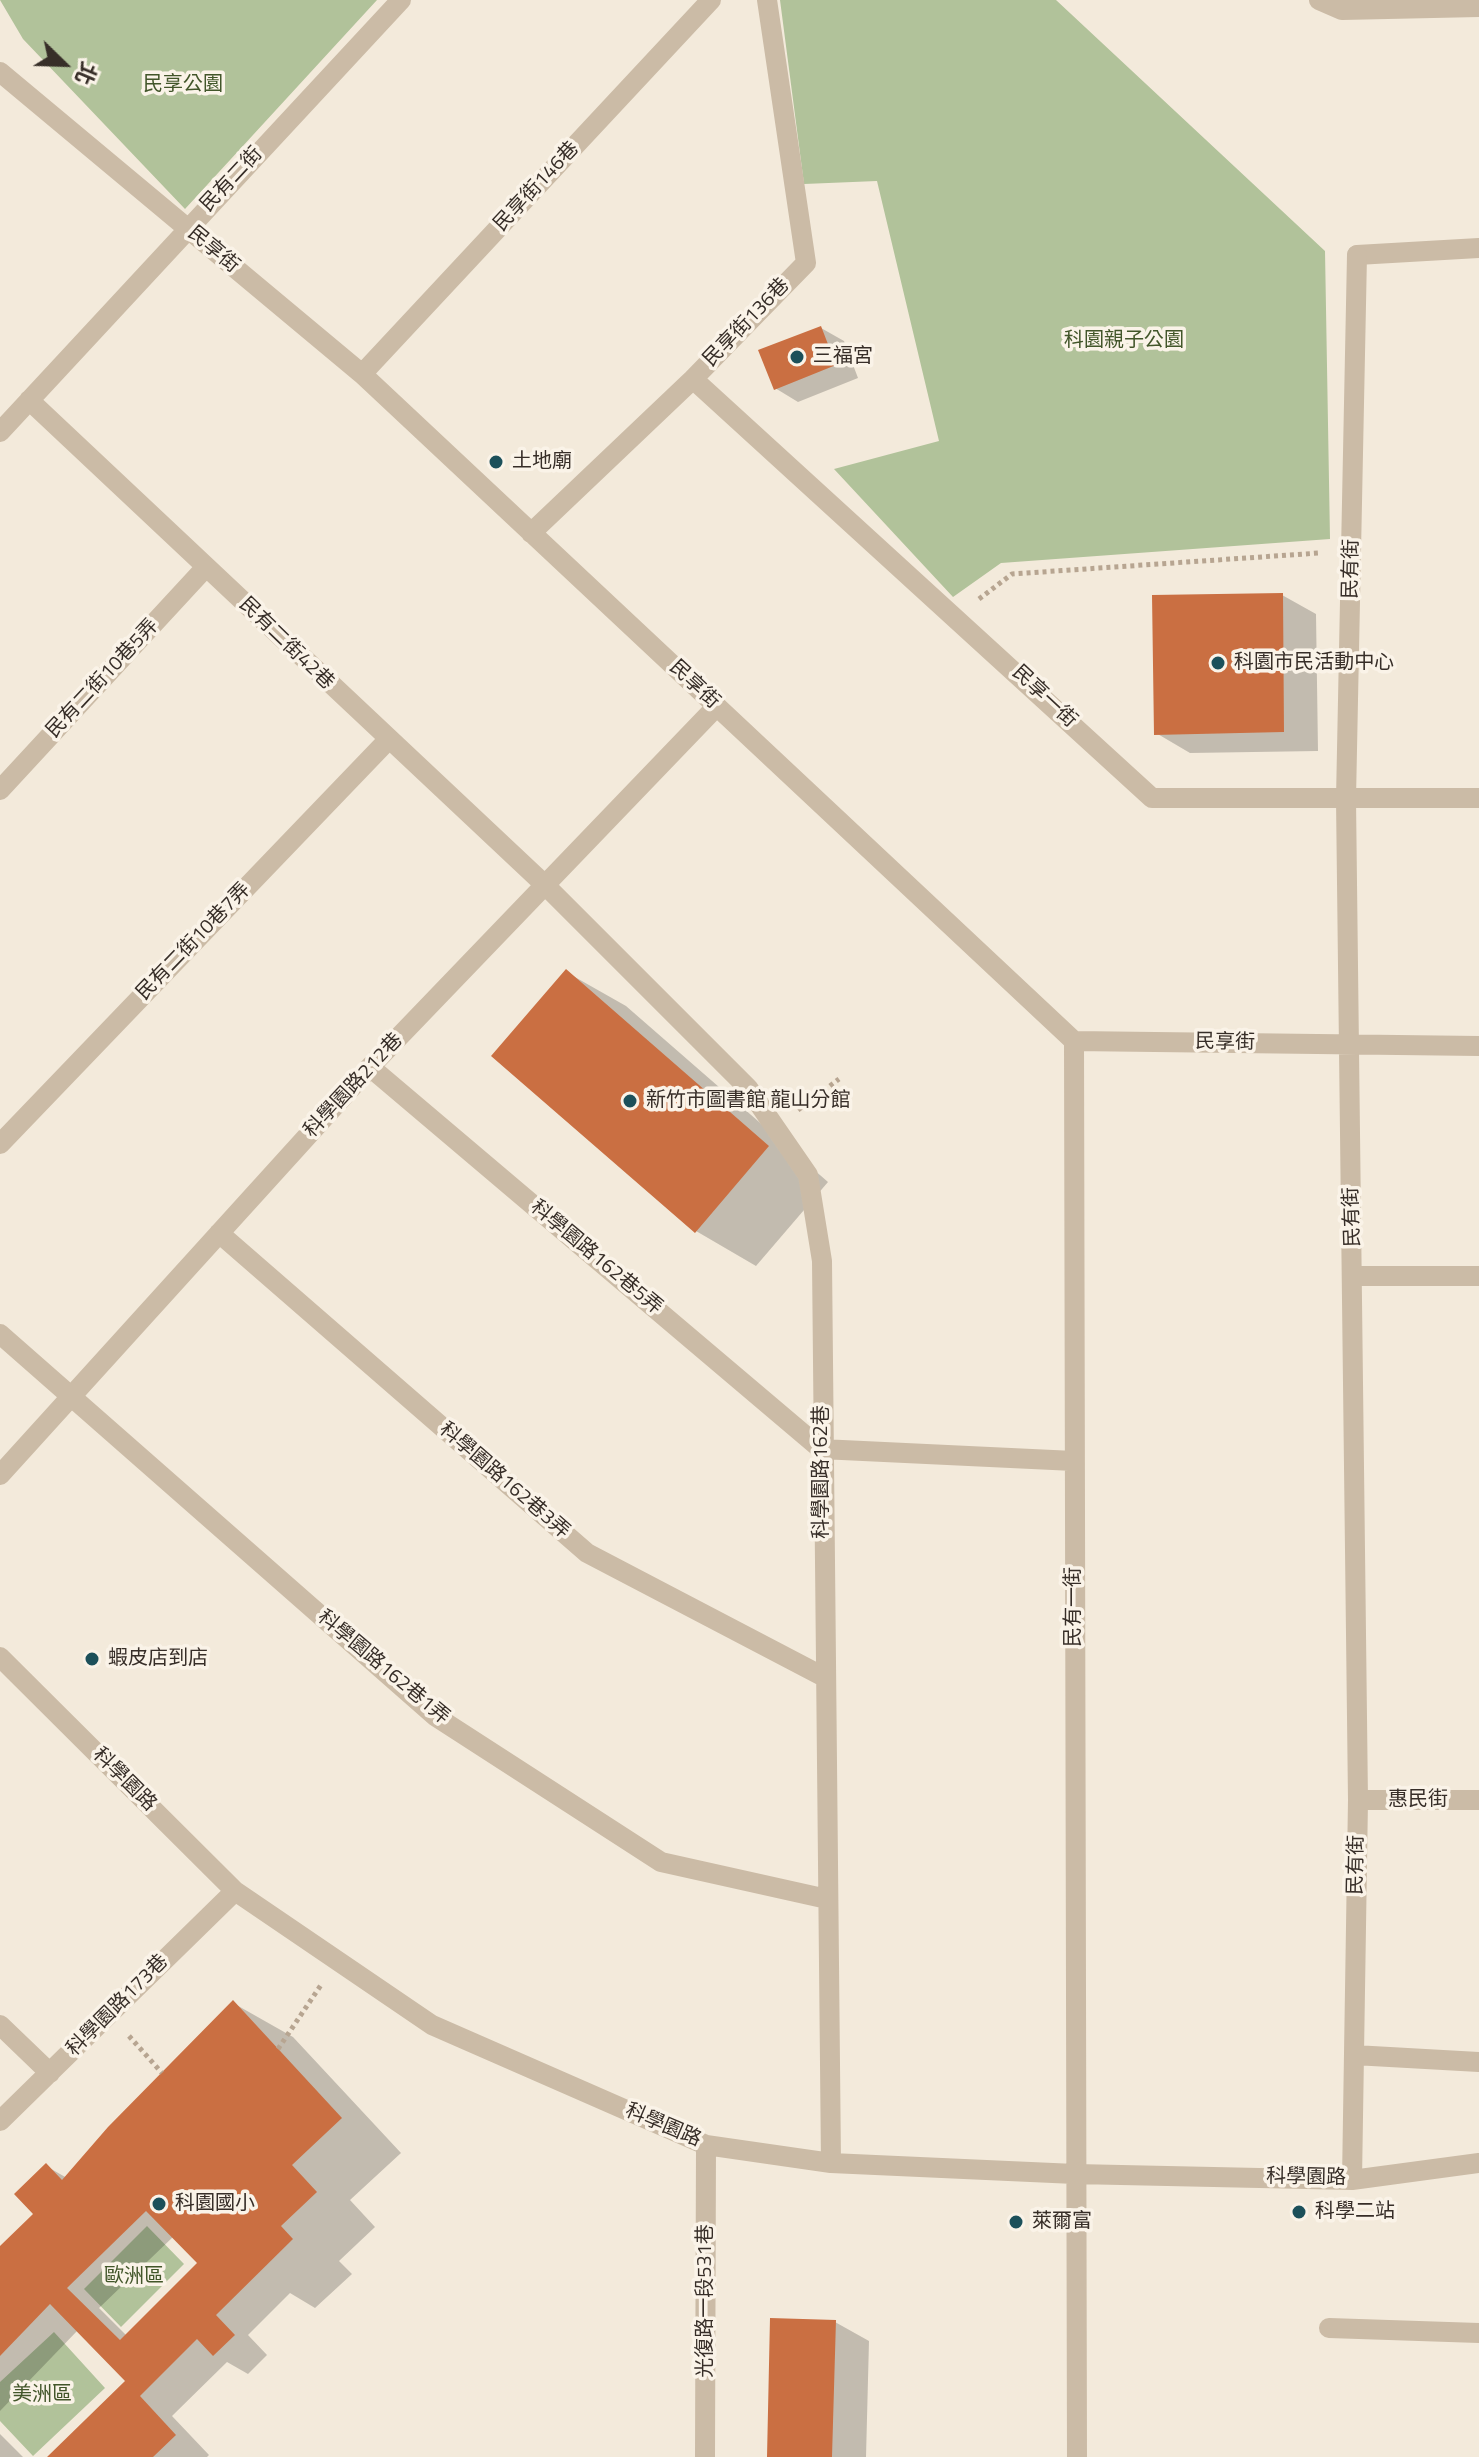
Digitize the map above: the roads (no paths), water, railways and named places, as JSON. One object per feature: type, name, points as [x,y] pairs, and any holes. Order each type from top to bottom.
[{"type":"street","name":"民有二街","points":[[0,432],[401,0]]},
{"type":"street","name":"民享街146巷","points":[[362,374],[711,0]]},
{"type":"street","name":"民享街136巷","points":[[531,533],[693,379],[806,263],[767,0]]},
{"type":"street","points":[[1319,0],[1342,10],[1392,5],[1479,7]]},
{"type":"street","name":"民享街","points":[[0,72],[362,374],[1074,1041],[1479,1046]]},
{"type":"street","name":"民有街","points":[[1352,2180],[1358,1800],[1346,799],[1357,255],[1479,248]]},
{"type":"street","name":"民享一街","points":[[693,379],[957,616],[1152,798],[1479,798]]},
{"type":"street","name":"民有二街42巷","points":[[29,400],[545,885]]},
{"type":"street","name":"民有二街10巷5弄","points":[[0,790],[206,567]]},
{"type":"street","name":"科學園路212巷","points":[[0,1475],[370,1067],[717,706]]},
{"type":"street","name":"民有二街10巷7弄","points":[[0,1144],[388,740]]},
{"type":"street","name":"科學園路162巷","points":[[545,885],[748,1088],[808,1175],[822,1261],[821,1449],[831,2163]]},
{"type":"street","name":"民有一街","points":[[1074,1041],[1075,2174]]},
{"type":"street","name":"科學園路162巷5弄","points":[[370,1067],[821,1449]]},
{"type":"street","name":"科學園路162巷3弄","points":[[219,1233],[587,1553],[824,1677]]},
{"type":"street","points":[[1354,1276],[1479,1276]]},
{"type":"street","name":"科學園路162巷1弄","points":[[0,1334],[435,1716],[661,1862],[827,1899]]},
{"type":"street","points":[[821,1449],[1074,1461]]},
{"type":"street","name":"科學園路","points":[[0,1657],[235,1891],[432,2025],[706,2145],[831,2163],[1075,2174],[1352,2180],[1479,2163]]},
{"type":"street","name":"惠民街","points":[[1358,1800],[1479,1800]]},
{"type":"street","name":"科學園路173巷","points":[[0,2121],[235,1891]]},
{"type":"street","points":[[0,2025],[50,2073]]},
{"type":"street","points":[[1354,2055],[1479,2062]]},
{"type":"street","name":"光復路一段531巷","points":[[705,2457],[706,2145]]},
{"type":"street","points":[[1075,2174],[1077,2457]]},
{"type":"street","points":[[1329,2328],[1479,2333]]},
{"type":"place","name":"三福宮","points":[[797,357]]},
{"type":"place","name":"土地廟","points":[[496,462]]},
{"type":"place","name":"科園市民活動中心","points":[[1218,663]]},
{"type":"place","name":"新竹市圖書館 龍山分館","points":[[630,1101]]},
{"type":"place","name":"蝦皮店到店","points":[[92,1659]]},
{"type":"place","name":"科園國小","points":[[159,2204]]},
{"type":"place","name":"科學二站","points":[[1299,2212]]},
{"type":"place","name":"萊爾富","points":[[1016,2222]]},
{"type":"park label","name":"民享公園","points":[[183,85]]},
{"type":"park label","name":"科園親子公園","points":[[1124,341]]},
{"type":"park label","name":"歐洲區","points":[[134,2277]]},
{"type":"park label","name":"美洲區","points":[[42,2395]]}]
